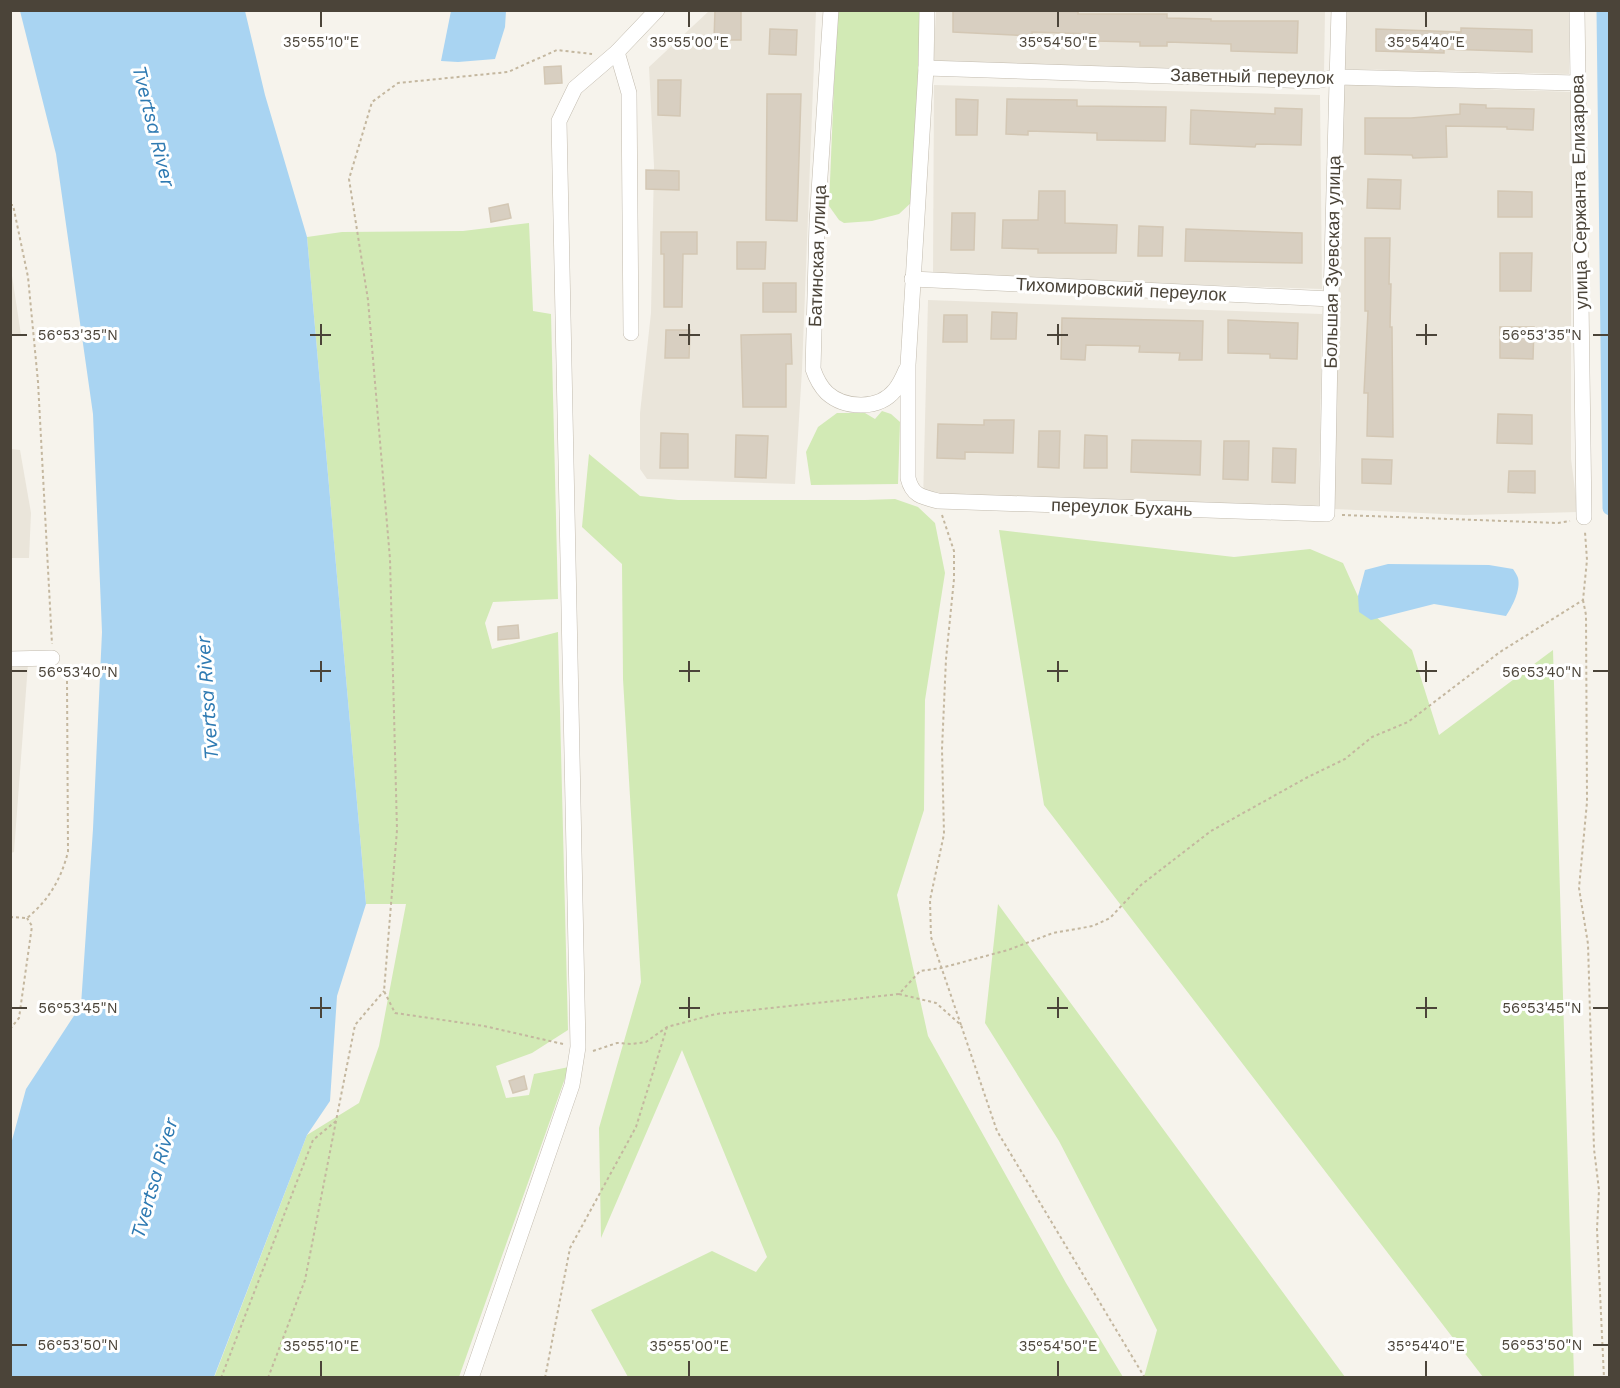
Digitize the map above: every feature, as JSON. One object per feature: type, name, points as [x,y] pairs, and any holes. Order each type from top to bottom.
[{"type":"street","points":[[471,1377],[572,1085],[577,1050],[559,121],[575,88],[614,54],[640,18],[657,10]]},
{"type":"street","name":"Батинская улица","points":[[831,10],[817,222],[813,369],[819,383],[828,394],[854,405],[869,405],[883,400],[894,392],[908,365]]},
{"type":"street","name":"Батинская улица","points":[[918,497],[910,487],[908,478],[908,365],[926,68],[927,10]]},
{"type":"street","name":"Большая Зуевская улица","points":[[1327,514],[1330,299],[1340,10]]},
{"type":"street","name":"улица Сержанта Елизарова","points":[[1577,10],[1584,518]]},
{"type":"street","points":[[614,54],[628,93],[631,333]]},
{"type":"street","name":"Заветный переулок","points":[[926,68],[1314,81],[1337,77],[1577,83]]},
{"type":"street","name":"Тихомировский переулок","points":[[912,279],[1330,299]]},
{"type":"street","name":"переулок Бухань","points":[[918,497],[938,501],[1327,514]]},
{"type":"street","points":[[10,659],[52,658]]},
{"type":"path","points":[[614,54],[557,50],[508,72],[398,83],[372,102],[349,179],[368,300],[390,559],[397,830],[384,991],[395,1013],[484,1026],[577,1050],[601,1050],[617,1043],[646,1042],[667,1028],[716,1014],[899,994],[936,1003],[961,1025]]},
{"type":"path","points":[[10,205],[13,205],[28,277],[43,446],[52,658],[67,681],[68,852],[62,874],[42,905],[27,918],[10,917]]},
{"type":"path","points":[[938,501],[954,551],[954,579],[946,659],[942,749],[944,834],[930,900],[931,937],[997,1131],[1144,1377]]},
{"type":"path","points":[[1327,514],[1558,523],[1584,518],[1587,560],[1583,600],[1586,615],[1587,802],[1580,888],[1588,944],[1594,1149],[1599,1190],[1597,1229],[1604,1377]]},
{"type":"path","points":[[899,994],[920,971],[1008,950],[1053,933],[1093,926],[1110,918],[1141,885],[1211,831],[1345,759],[1372,737],[1408,722],[1500,652],[1583,600]]},
{"type":"path","points":[[10,1029],[20,1018],[32,926],[27,918]]},
{"type":"path","points":[[268,1377],[305,1280],[355,1025],[384,991]]},
{"type":"path","points":[[545,1377],[570,1248],[636,1127],[667,1028]]},
{"type":"path","points":[[221,1377],[313,1140],[336,1121]]},
{"type":"shaded area","points":[[709,11],[816,11],[802,370],[795,484],[647,479],[640,469],[640,413],[651,313],[654,166],[649,67]]},
{"type":"shaded area","points":[[936,11],[1325,11],[1324,73],[933,66]]},
{"type":"shaded area","points":[[1346,11],[1569,11],[1569,74],[1345,69]]},
{"type":"shaded area","points":[[1343,84],[1571,92],[1571,459],[1578,512],[1465,515],[1334,509]]},
{"type":"shaded area","points":[[934,85],[1320,95],[1322,289],[933,276]]},
{"type":"shaded area","points":[[11,269],[21,335],[11,335]]},
{"type":"shaded area","points":[[928,300],[1322,314],[1319,505],[1205,508],[923,502]]},
{"type":"shaded area","points":[[11,449],[20,450],[31,513],[29,558],[11,558]]},
{"type":"shaded area","points":[[11,664],[28,664],[14,852],[11,853]]},
{"type":"green space","points":[[837,11],[920,11],[914,200],[899,214],[872,221],[844,223],[829,206]]},
{"type":"green space","points":[[529,223],[533,311],[551,314],[558,599],[493,602],[485,623],[492,649],[558,632],[568,1030],[532,1053],[496,1066],[506,1098],[529,1095],[534,1074],[569,1067],[459,1377],[214,1378],[307,1135],[359,1103],[379,1046],[406,904],[366,904],[307,237],[342,232],[463,231]]},
{"type":"green space","points":[[882,411],[891,414],[900,422],[898,484],[811,485],[806,452],[818,427],[837,413],[865,413],[875,419]]},
{"type":"green space","points":[[589,454],[640,496],[678,500],[895,499],[918,507],[935,523],[945,573],[925,700],[924,810],[897,895],[928,1036],[1066,1283],[1123,1377],[628,1377],[591,1310],[712,1251],[756,1272],[767,1257],[682,1050],[601,1238],[599,1128],[641,982],[623,679],[622,564],[582,527]]},
{"type":"green space","points":[[999,530],[1234,557],[1310,549],[1343,563],[1361,603],[1412,650],[1439,735],[1553,650],[1574,1377],[1483,1377],[1044,805]]},
{"type":"green space","points":[[998,904],[1345,1377],[1144,1377],[1157,1330],[1059,1141],[985,1023]]},
{"type":"water","name":"Tvertsa River","points":[[20,11],[245,11],[265,95],[307,237],[366,904],[337,996],[330,1101],[307,1135],[214,1377],[11,1377],[11,1144],[26,1089],[81,1005],[93,829],[102,632],[93,414],[56,154]]},
{"type":"water","points":[[451,11],[506,11],[505,27],[495,59],[441,61]]},
{"type":"water","points":[[1388,564],[1489,565],[1513,569],[1519,583],[1517,593],[1506,616],[1434,604],[1371,620],[1359,612],[1358,596],[1365,570]]},
{"type":"building","points":[[715,10],[741,10],[741,40],[714,40]]},
{"type":"building","points":[[953,10],[1078,10],[1078,14],[1167,14],[1167,18],[1211,19],[1211,21],[1298,21],[1297,53],[1231,51],[1231,44],[1167,42],[1167,46],[1140,46],[1140,42],[1095,41],[1095,34],[1032,32],[1032,36],[953,32]]},
{"type":"building","points":[[1461,28],[1532,30],[1532,52],[1444,49],[1444,53],[1376,51],[1376,29],[1461,32]]},
{"type":"building","points":[[770,29],[797,30],[796,55],[769,54]]},
{"type":"building","points":[[561,66],[562,83],[545,84],[544,67]]},
{"type":"building","points":[[658,80],[681,80],[680,116],[658,115]]},
{"type":"building","points":[[767,94],[801,94],[797,221],[766,220]]},
{"type":"building","points":[[956,99],[978,100],[977,135],[956,135]]},
{"type":"building","points":[[1007,99],[1077,100],[1077,106],[1166,107],[1165,141],[1097,140],[1097,133],[1028,131],[1028,135],[1006,134]]},
{"type":"building","points":[[1460,104],[1486,105],[1486,108],[1534,109],[1533,130],[1507,129],[1507,127],[1446,126],[1447,157],[1413,158],[1412,155],[1365,154],[1365,118],[1411,118],[1460,114]]},
{"type":"building","points":[[1275,108],[1302,109],[1301,145],[1256,144],[1255,147],[1190,144],[1191,110],[1275,114]]},
{"type":"building","points":[[646,170],[679,171],[679,190],[646,189]]},
{"type":"building","points":[[1368,179],[1401,180],[1400,209],[1367,208]]},
{"type":"building","points":[[1039,191],[1065,191],[1065,223],[1117,225],[1116,253],[1038,253],[1038,249],[1002,248],[1003,220],[1038,220]]},
{"type":"building","points":[[1498,191],[1532,192],[1532,217],[1498,217]]},
{"type":"building","points":[[508,204],[511,218],[491,222],[489,208]]},
{"type":"building","points":[[952,213],[975,213],[974,250],[951,250]]},
{"type":"building","points":[[1139,226],[1163,227],[1162,256],[1138,256]]},
{"type":"building","points":[[1186,229],[1302,233],[1302,263],[1185,261]]},
{"type":"building","points":[[661,232],[697,232],[697,254],[683,254],[682,307],[664,307],[664,254],[661,254]]},
{"type":"building","points":[[1365,238],[1390,238],[1393,437],[1367,436],[1368,393],[1364,393],[1368,311],[1365,311]]},
{"type":"building","points":[[737,242],[766,242],[765,269],[737,269]]},
{"type":"building","points":[[1500,253],[1532,253],[1531,291],[1500,291]]},
{"type":"building","points":[[763,283],[796,283],[796,312],[763,312]]},
{"type":"building","points":[[992,312],[1017,313],[1016,339],[991,339]]},
{"type":"building","points":[[944,315],[967,315],[967,342],[943,342]]},
{"type":"building","points":[[1062,318],[1203,321],[1202,360],[1179,360],[1180,353],[1139,352],[1140,346],[1086,345],[1085,360],[1061,359]]},
{"type":"building","points":[[1228,320],[1298,323],[1297,359],[1270,358],[1270,354],[1228,353]]},
{"type":"building","points":[[1500,327],[1534,327],[1533,359],[1500,358]]},
{"type":"building","points":[[666,330],[690,330],[689,358],[665,358]]},
{"type":"building","points":[[791,334],[792,364],[786,364],[786,407],[743,407],[741,335]]},
{"type":"building","points":[[1498,414],[1532,415],[1532,444],[1497,443]]},
{"type":"building","points":[[984,420],[1014,420],[1013,453],[965,452],[965,459],[937,458],[938,424],[984,425]]},
{"type":"building","points":[[1039,431],[1060,431],[1059,468],[1038,467]]},
{"type":"building","points":[[661,433],[688,434],[688,468],[660,468]]},
{"type":"building","points":[[736,435],[768,436],[766,478],[735,477]]},
{"type":"building","points":[[1085,435],[1107,436],[1107,468],[1084,468]]},
{"type":"building","points":[[1132,440],[1201,441],[1200,475],[1131,472]]},
{"type":"building","points":[[1224,441],[1249,441],[1248,480],[1223,479]]},
{"type":"building","points":[[1273,448],[1296,449],[1295,483],[1272,482]]},
{"type":"building","points":[[1362,459],[1392,460],[1391,484],[1362,483]]},
{"type":"building","points":[[1509,471],[1535,471],[1535,493],[1508,492]]},
{"type":"building","points":[[518,625],[519,638],[498,640],[498,627]]},
{"type":"building","points":[[524,1076],[527,1089],[513,1093],[509,1081]]},
{"type":"waterway","points":[[1604,10],[1610,508]]}]
